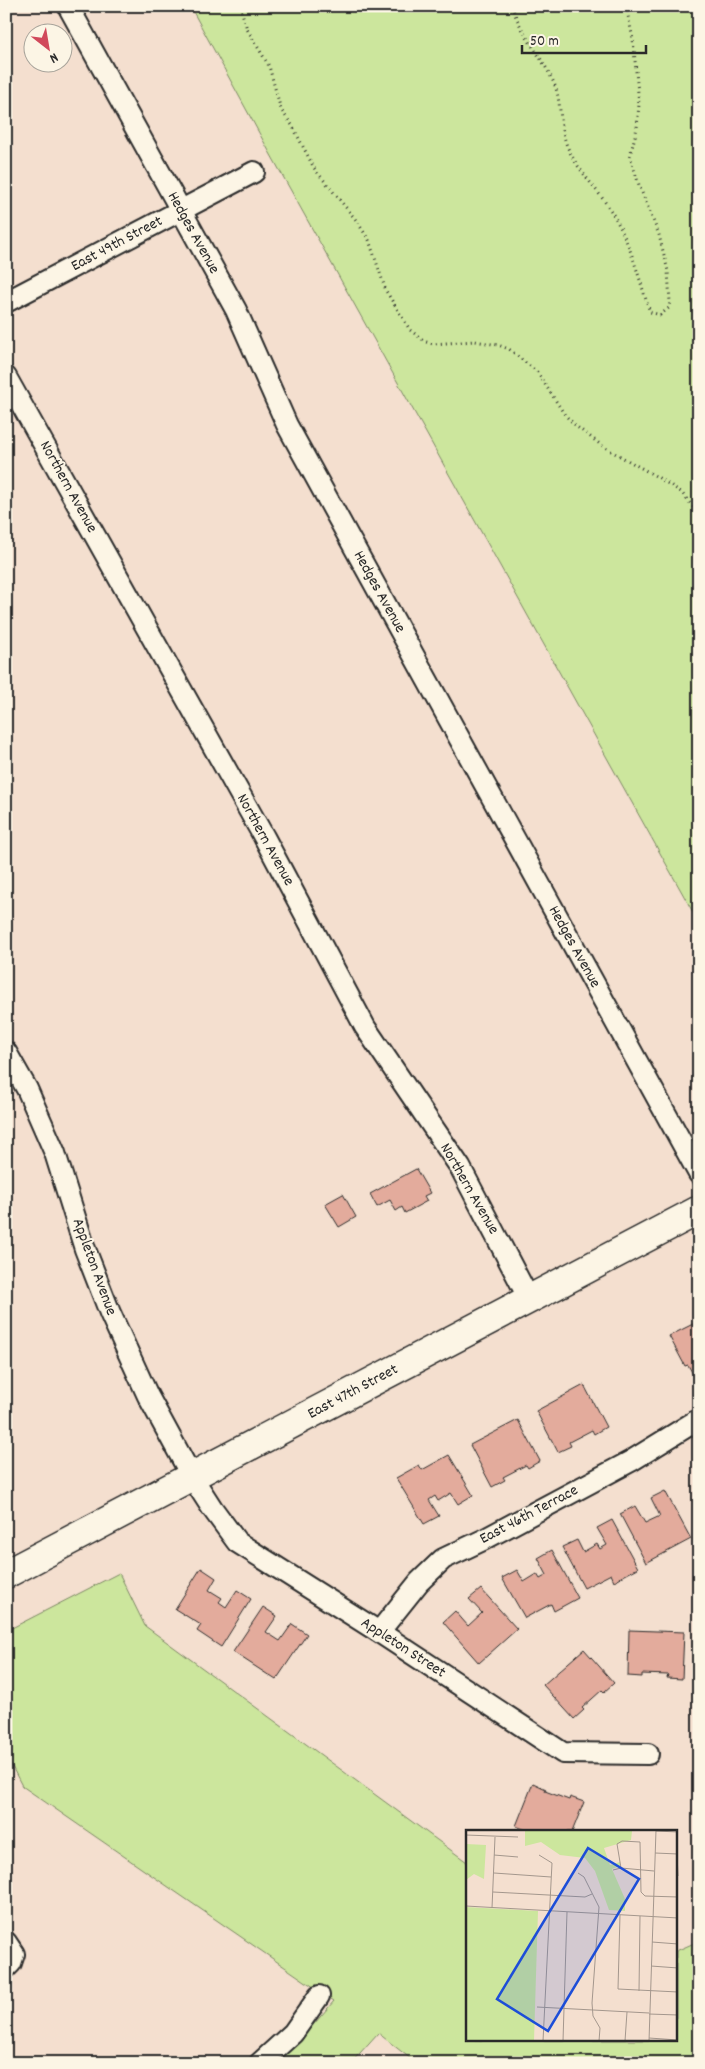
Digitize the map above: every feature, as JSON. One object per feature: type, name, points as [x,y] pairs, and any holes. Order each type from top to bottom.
[{"type":"main road","name":"East 47th Street","points":[[6,1574],[699,1210]]},
{"type":"street","name":"Hedges Avenue","points":[[68,6],[236,310],[287,425],[699,1174]]},
{"type":"street","name":"East 49th Street","points":[[6,302],[254,172]]},
{"type":"street","name":"Northern Avenue","points":[[6,377],[264,837],[365,1027],[460,1168],[529,1299]]},
{"type":"street","name":"Appleton Avenue","points":[[6,1052],[27,1089],[55,1153],[85,1249],[110,1313],[148,1396],[192,1477]]},
{"type":"street","name":"East 46th Terrace","points":[[379,1632],[418,1582],[443,1559],[484,1540],[622,1466],[699,1419]]},
{"type":"street","name":"Appleton Street","points":[[192,1477],[237,1542],[379,1632],[563,1754],[648,1754]]},
{"type":"street","points":[[6,1942],[14,1954],[11,1963],[6,1968]]},
{"type":"street","points":[[260,2063],[293,2033],[319,1996]]},
{"type":"path","points":[[240,6],[247,30],[269,66],[281,110],[292,125],[314,168],[356,220],[369,240],[386,291],[410,330],[426,342],[433,344],[475,341],[498,344],[509,349],[537,372],[565,415],[577,427],[604,447],[681,492],[695,509],[699,518]]},
{"type":"path","points":[[512,6],[520,29],[554,84],[562,132],[570,152],[614,215],[628,242],[650,312],[660,315],[669,308],[668,271],[659,235],[639,185],[630,156],[637,128],[639,104],[633,38],[626,6]]},
{"type":"green space","points":[[190,6],[699,6],[699,923],[270,153]]},
{"type":"green space","points":[[119,1573],[145,1626],[466,1861],[466,2042],[678,2042],[678,1950],[699,1941],[699,2063],[416,2063],[378,2033],[351,2063],[276,2063],[301,2039],[334,2001],[22,1786],[6,1755],[6,1631]]},
{"type":"building","points":[[416,1169],[430,1193],[424,1196],[427,1201],[405,1213],[402,1207],[396,1211],[390,1200],[377,1207],[370,1194]]},
{"type":"building","points":[[343,1194],[356,1217],[339,1227],[325,1204]]},
{"type":"building","points":[[699,1321],[699,1371],[693,1374],[688,1365],[685,1366],[669,1336]]},
{"type":"building","points":[[584,1385],[606,1427],[594,1434],[592,1430],[569,1442],[571,1446],[558,1452],[536,1411]]},
{"type":"building","points":[[518,1420],[540,1461],[528,1468],[526,1465],[503,1477],[505,1480],[492,1487],[470,1445]]},
{"type":"building","points":[[449,1455],[473,1495],[458,1504],[451,1493],[438,1501],[435,1496],[429,1500],[439,1516],[424,1524],[396,1478],[419,1465],[422,1470]]},
{"type":"building","points":[[665,1491],[691,1539],[646,1563],[620,1514],[635,1506],[645,1523],[660,1516],[651,1498]]},
{"type":"building","points":[[612,1520],[638,1568],[614,1581],[611,1574],[584,1588],[562,1547],[577,1540],[583,1552],[597,1544],[600,1549],[607,1545],[597,1528]]},
{"type":"building","points":[[552,1550],[578,1598],[554,1611],[551,1604],[525,1618],[502,1578],[517,1570],[524,1582],[537,1574],[540,1579],[547,1575],[538,1558]]},
{"type":"building","points":[[201,1568],[216,1578],[209,1590],[222,1598],[219,1602],[226,1607],[237,1590],[251,1599],[221,1647],[197,1631],[201,1625],[175,1609]]},
{"type":"building","points":[[481,1589],[517,1629],[479,1663],[443,1622],[455,1611],[468,1626],[482,1613],[469,1599]]},
{"type":"building","points":[[263,1607],[277,1616],[266,1632],[280,1641],[292,1624],[307,1634],[276,1680],[233,1652]]},
{"type":"building","points":[[629,1630],[684,1632],[682,1679],[667,1678],[668,1675],[642,1674],[642,1677],[628,1676]]},
{"type":"building","points":[[584,1649],[614,1683],[604,1692],[602,1690],[582,1708],[584,1710],[574,1719],[543,1685]]},
{"type":"building","points":[[533,1783],[546,1789],[545,1791],[569,1800],[570,1797],[584,1802],[573,1830],[526,1830],[516,1826]]}]
